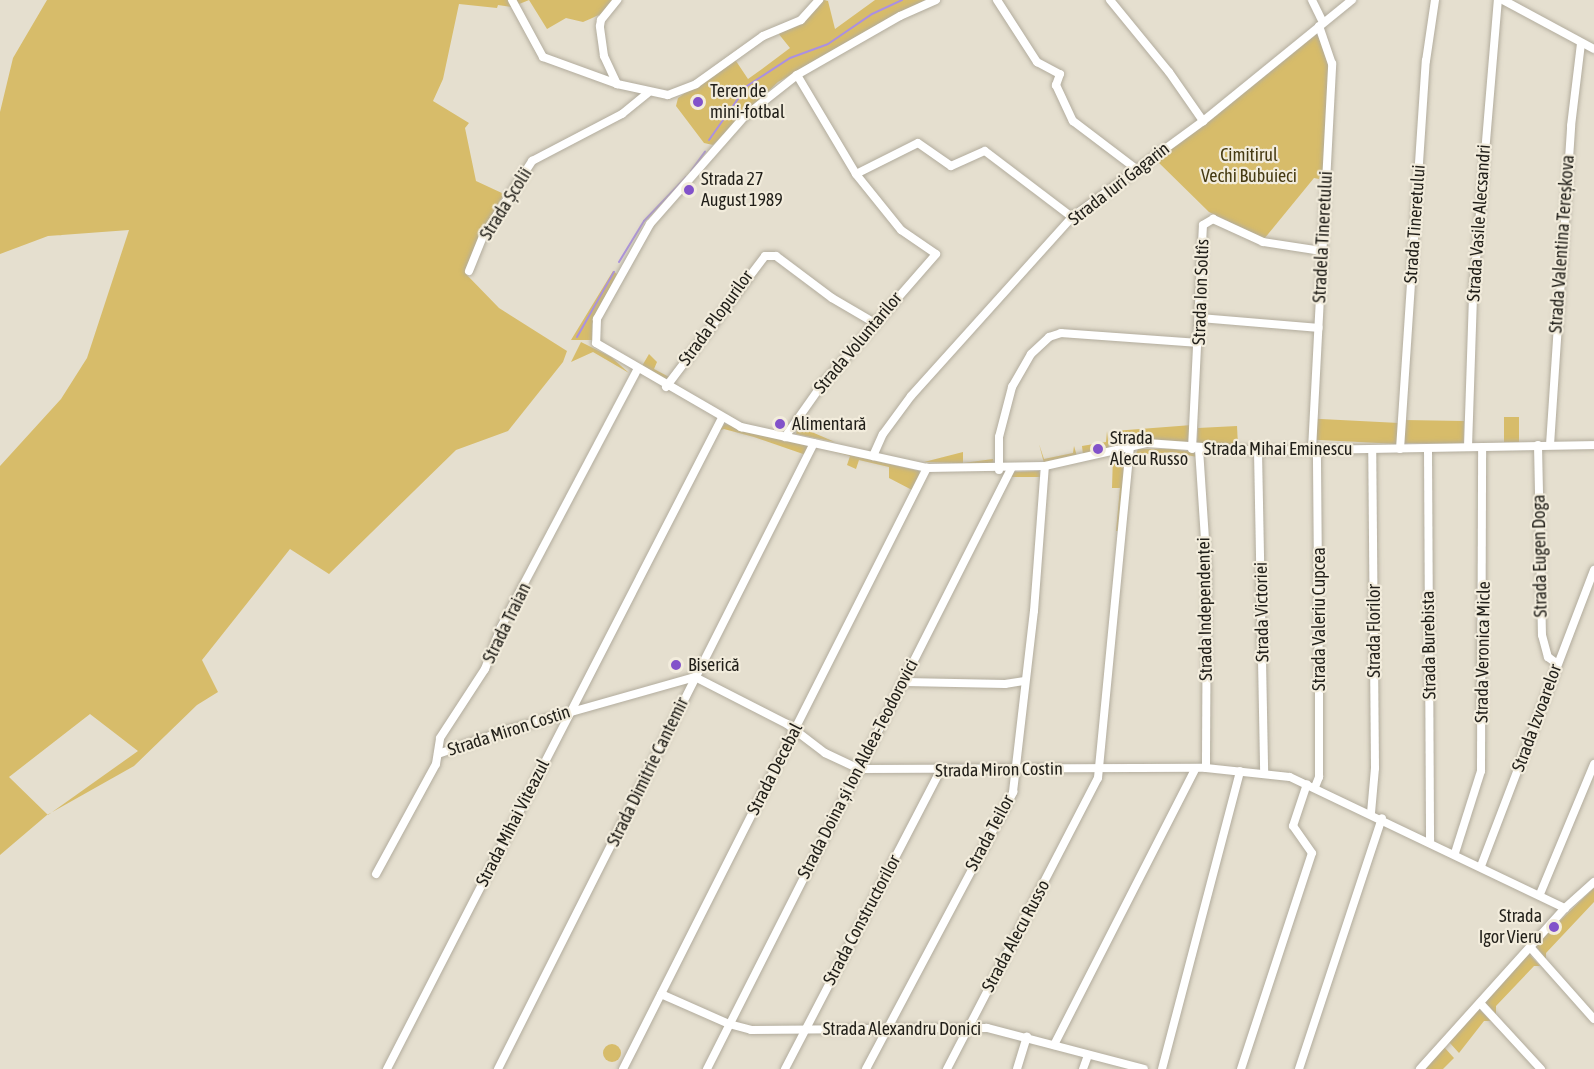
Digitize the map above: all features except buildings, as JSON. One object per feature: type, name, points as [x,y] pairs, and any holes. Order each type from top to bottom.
[{"type":"street","points":[[512,0],[543,57],[616,84],[648,93],[668,95],[696,84],[755,42],[801,20],[819,0]]},
{"type":"street","points":[[616,84],[604,56],[600,26],[601,20],[617,0]]},
{"type":"street","points":[[936,0],[900,16],[797,75],[856,174],[918,144],[951,166],[984,151],[1072,217]]},
{"type":"street","points":[[997,0],[1037,62],[1060,74],[1056,85],[1073,121],[1135,168]]},
{"type":"street","points":[[1110,0],[1169,72],[1203,121]]},
{"type":"street","name":"Stradela Tineretului","points":[[1312,0],[1332,63],[1314,450]]},
{"type":"street","name":"Strada Iuri Gagarin","points":[[873,456],[883,434],[911,396],[1072,217],[1135,168],[1203,121],[1352,0]]},
{"type":"street","name":"Strada Tineretului","points":[[1400,449],[1426,61],[1435,0]]},
{"type":"street","points":[[1500,0],[1594,50]]},
{"type":"street","name":"Strada Vasile Alecsandri","points":[[1468,447],[1473,296],[1500,0]]},
{"type":"street","name":"Strada Valentina Tereșkova","points":[[1550,445],[1571,116],[1581,43]]},
{"type":"street","name":"Strada Mihai Eminescu","points":[[797,75],[744,117],[650,224],[597,319],[596,343],[637,370],[722,418],[785,437],[927,468],[999,470],[1045,466],[1157,443],[1196,449],[1258,451],[1594,445]]},
{"type":"street","name":"Strada Școlii","points":[[469,271],[483,236],[532,161],[622,114],[648,93]]},
{"type":"street","name":"Strada Voluntarilor","points":[[785,437],[873,322],[936,254],[901,230],[856,174]]},
{"type":"street","name":"Strada Ion Soltîs","points":[[1196,449],[1199,343],[1202,318],[1202,242],[1207,220],[1227,224],[1263,242],[1322,251]]},
{"type":"street","name":"Strada Plopurilor","points":[[666,387],[758,261],[770,254],[873,322]]},
{"type":"street","points":[[1202,318],[1319,328]]},
{"type":"street","points":[[999,470],[999,437],[1012,387],[1031,354],[1049,337],[1061,333],[1199,343]]},
{"type":"street","name":"Strada Traian","points":[[376,874],[438,754],[440,738],[486,669],[501,627],[637,370]]},
{"type":"street","name":"Strada Mihai Viteazul","points":[[387,1069],[722,418]]},
{"type":"street","name":"Strada Dimitrie Cantemir","points":[[498,1069],[814,443]]},
{"type":"street","name":"Strada Eugen Doga","points":[[1538,445],[1542,634],[1548,657],[1556,663]]},
{"type":"street","name":"Strada Alecu Russo","points":[[947,1069],[1093,789],[1100,769],[1130,447]]},
{"type":"street","name":"Strada Veronica Micle","points":[[1455,853],[1481,771],[1482,447]]},
{"type":"street","name":"Strada Burebista","points":[[1428,448],[1430,841]]},
{"type":"street","name":"Strada Independenței","points":[[1054,1045],[1201,768],[1207,568],[1196,449]]},
{"type":"street","name":"Strada Valeriu Cupcea","points":[[1241,1069],[1312,853],[1293,826],[1311,785],[1319,777],[1314,450]]},
{"type":"street","name":"Strada Florilor","points":[[1371,813],[1375,768],[1372,450]]},
{"type":"street","name":"Strada Victoriei","points":[[1258,451],[1264,772]]},
{"type":"street","name":"Strada Teilor","points":[[866,1069],[1013,792],[1018,769],[1045,466]]},
{"type":"street","name":"Strada Decebal","points":[[622,1069],[927,468]]},
{"type":"street","name":"Strada Doina și Ion Aldea-Teodorovici","points":[[707,1069],[1011,469]]},
{"type":"street","name":"Strada Izvoarelor","points":[[1481,866],[1556,663],[1565,650],[1594,570]]},
{"type":"street","name":"Strada Miron Costin","points":[[438,754],[570,712],[695,677],[795,731],[825,753],[860,768],[940,771],[1201,768],[1264,772],[1311,785],[1565,908]]},
{"type":"street","points":[[905,682],[1005,684],[1025,681]]},
{"type":"street","points":[[1540,894],[1594,764]]},
{"type":"street","name":"Strada Constructorilor","points":[[785,1069],[940,771]]},
{"type":"street","points":[[1162,1069],[1240,771]]},
{"type":"street","points":[[1299,1069],[1382,818]]},
{"type":"street","points":[[1420,1069],[1565,908],[1594,882]]},
{"type":"street","points":[[1530,947],[1594,1019]]},
{"type":"street","name":"Strada Alexandru Donici","points":[[661,993],[729,1024],[751,1030],[968,1028],[1027,1037],[1144,1069]]},
{"type":"street","points":[[1480,1003],[1540,1069]]},
{"type":"street","points":[[1017,1069],[1027,1037]]},
{"type":"street","points":[[1083,1069],[1088,1054]]},
{"type":"green space","points":[[47,0],[529,0],[512,7],[498,5],[497,8],[459,4],[443,79],[433,101],[469,123],[465,128],[476,181],[504,194],[480,235],[465,273],[499,308],[567,351],[563,362],[508,431],[456,450],[329,574],[290,549],[202,660],[218,692],[197,705],[134,766],[52,812],[138,751],[90,714],[9,777],[48,815],[0,855],[0,466],[61,399],[87,358],[129,230],[48,236],[0,254],[0,112],[13,58]]},
{"type":"green space","points":[[529,0],[614,0],[605,12],[590,19],[583,22],[566,18],[547,29]]},
{"type":"green space","points":[[824,0],[828,1],[835,29],[875,0],[925,0],[778,82],[713,145],[704,143],[676,106],[678,98],[734,58],[748,79],[790,48],[778,33],[813,12]]},
{"type":"green space","name":"Cimitirul Vechi Bubuieci","points":[[1316,32],[1330,61],[1325,165],[1319,179],[1314,178],[1264,239],[1209,212],[1155,159]]},
{"type":"green space","points":[[613,271],[617,274],[592,324],[592,340],[571,340]]},
{"type":"green space","points":[[581,342],[611,357],[629,373],[593,352],[571,362]]},
{"type":"green space","points":[[649,354],[657,362],[654,369],[669,377],[666,380],[642,366]]},
{"type":"green space","points":[[1504,417],[1519,417],[1519,442],[1504,442]]},
{"type":"green space","points":[[1316,419],[1399,423],[1398,444],[1315,440]]},
{"type":"green space","points":[[1404,420],[1464,421],[1464,444],[1404,443]]},
{"type":"green space","points":[[799,421],[800,427],[835,442],[796,434]]},
{"type":"green space","points":[[725,424],[808,446],[806,455],[754,437],[724,429],[718,431]]},
{"type":"green space","points":[[1192,425],[1188,445],[1115,447],[1114,431]]},
{"type":"green space","points":[[1237,426],[1238,446],[1197,444],[1198,428]]},
{"type":"green space","points":[[1107,431],[1109,449],[1083,455],[1082,446],[1106,442]]},
{"type":"green space","points":[[1039,444],[1044,459],[1073,453],[1074,446],[1077,456],[1044,463]]},
{"type":"green space","points":[[820,448],[919,471],[920,475],[912,490],[889,478],[889,467],[859,460],[856,469],[847,465],[850,456]]},
{"type":"green space","points":[[1138,449],[1194,452],[1197,457],[1173,452],[1135,455]]},
{"type":"green space","points":[[963,452],[963,463],[993,459],[994,464],[924,462]]},
{"type":"green space","points":[[1122,452],[1125,454],[1120,531],[1116,531],[1120,488],[1112,488],[1113,455]]},
{"type":"green space","points":[[1039,471],[1041,477],[1010,477],[1014,472]]},
{"type":"green space","points":[[1594,888],[1594,902],[1546,953],[1546,959],[1535,945]]},
{"type":"green space","points":[[1528,953],[1540,966],[1534,966],[1496,1006],[1496,1014],[1485,1002]]},
{"type":"green space","points":[[1479,1009],[1491,1021],[1484,1021],[1459,1053],[1449,1042]]},
{"type":"green space","points":[[612,1044],[618,1047],[621,1053],[618,1059],[612,1062],[606,1059],[603,1053],[606,1047]]},
{"type":"green space","points":[[1444,1047],[1454,1058],[1443,1069],[1424,1069]]},
{"type":"waterway","points":[[709,140],[747,86],[790,58],[828,44],[872,14],[902,0]]},
{"type":"waterway","points":[[691,171],[705,152]]},
{"type":"waterway","points":[[619,262],[644,221],[686,177]]},
{"type":"waterway","points":[[577,337],[614,272]]},
{"type":"place","name":"Teren de mini-fotbal","points":[[698,102]]},
{"type":"place","name":"Strada 27 August 1989","points":[[689,190]]},
{"type":"place","name":"Alimentară","points":[[780,424]]},
{"type":"place","name":"Strada Alecu Russo","points":[[1098,449]]},
{"type":"place","name":"Biserică","points":[[676,665]]},
{"type":"place","name":"Strada Igor Vieru","points":[[1554,927]]}]
